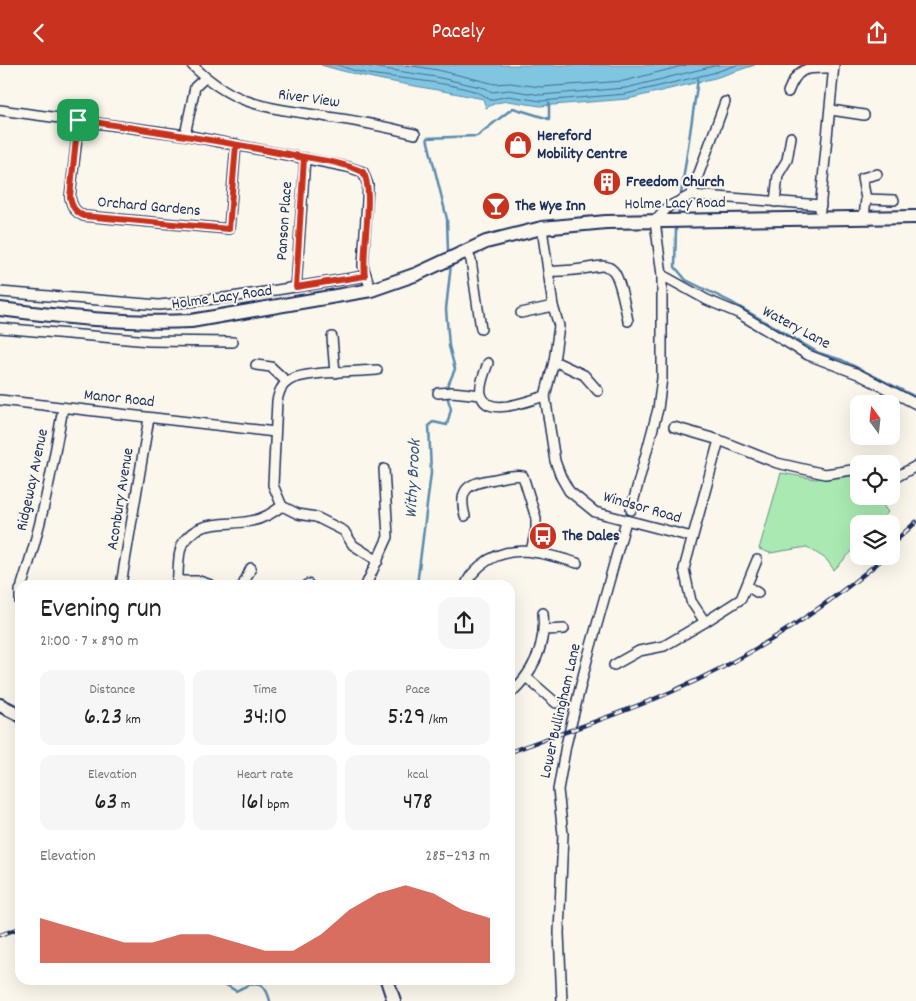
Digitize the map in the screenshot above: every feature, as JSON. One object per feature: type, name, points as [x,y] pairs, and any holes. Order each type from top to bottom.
[{"type":"street","name":"River View","points":[[192,65],[205,78],[230,95],[254,105],[379,125],[415,134]]},
{"type":"street","points":[[631,510],[660,394],[662,275],[655,221],[668,207],[691,195],[780,202],[820,211],[831,110],[833,67],[805,69],[793,78],[788,92]]},
{"type":"street","points":[[185,135],[195,87],[205,78]]},
{"type":"street","points":[[691,195],[725,102]]},
{"type":"street","points":[[0,110],[185,135],[304,158],[363,172],[367,178],[363,266],[371,290]]},
{"type":"street","points":[[831,110],[864,115]]},
{"type":"street","name":"Orchard Gardens","points":[[78,120],[70,197],[72,206],[78,213],[84,216],[229,229],[236,145]]},
{"type":"street","points":[[784,218],[780,202],[778,175],[787,160],[791,137]]},
{"type":"street","name":"Panson Place","points":[[296,287],[304,158]]},
{"type":"street","points":[[864,217],[866,199],[862,178],[877,175]]},
{"type":"street","points":[[866,199],[894,200]]},
{"type":"street","name":"Holme Lacy Road","points":[[0,309],[102,320],[164,322],[233,315],[371,290],[417,274],[498,237],[542,228],[606,222],[784,218],[820,211],[864,217],[916,217]]},
{"type":"street","points":[[488,363],[481,395],[489,406],[499,407],[545,396],[554,361],[559,326],[554,306],[542,228]]},
{"type":"street","points":[[466,250],[471,259],[481,329]]},
{"type":"street","points":[[548,271],[569,272],[602,264],[609,266],[619,278],[628,321]]},
{"type":"street","name":"Watery Lane","points":[[662,275],[707,300],[738,313],[808,355],[858,374],[916,404]]},
{"type":"street","points":[[0,292],[159,305],[365,276]]},
{"type":"street","points":[[521,313],[554,306]]},
{"type":"street","points":[[0,328],[150,341],[233,342]]},
{"type":"street","points":[[332,337],[335,373]]},
{"type":"street","points":[[554,361],[584,375],[598,391]]},
{"type":"street","points":[[256,365],[271,367],[287,382]]},
{"type":"street","points":[[377,370],[305,375],[287,382],[280,390],[275,432],[273,485],[282,506],[298,514],[316,517],[344,531],[353,545],[378,561]]},
{"type":"street","points":[[438,393],[452,392],[481,395]]},
{"type":"street","name":"Windsor Road","points":[[545,396],[555,461],[569,491],[595,512],[692,537]]},
{"type":"street","name":"Manor Road","points":[[0,400],[275,432]]},
{"type":"street","name":"Ridgeway Avenue","points":[[24,580],[39,533],[63,408]]},
{"type":"street","name":"Aconbury Avenue","points":[[122,580],[149,418]]},
{"type":"street","points":[[674,427],[719,439],[777,463],[825,474],[850,470]]},
{"type":"street","points":[[705,622],[691,601],[684,569],[719,439]]},
{"type":"street","points":[[900,475],[916,466]]},
{"type":"street","points":[[368,580],[388,537],[384,469]]},
{"type":"street","points":[[465,516],[461,502],[464,492],[470,485],[477,482],[523,475],[536,518],[536,529],[530,551]]},
{"type":"street","points":[[177,580],[183,544],[194,530],[208,525],[251,521],[269,515],[282,506]]},
{"type":"street","name":"Lower Bullingham Lane","points":[[562,1001],[559,933],[562,834],[558,790],[566,745],[587,660],[626,521]]},
{"type":"street","points":[[469,580],[474,571],[499,555],[530,551],[577,563]]},
{"type":"street","points":[[614,665],[640,651],[664,645],[741,599],[757,560]]},
{"type":"street","points":[[245,580],[251,568]]},
{"type":"street","points":[[747,586],[758,593]]},
{"type":"street","points":[[515,689],[526,677],[542,647],[545,630],[543,613]]},
{"type":"street","points":[[545,630],[564,629]]},
{"type":"street","points":[[526,677],[556,703]]},
{"type":"street","points":[[0,705],[15,712]]},
{"type":"street","points":[[389,985],[394,1001]]},
{"type":"green space","points":[[781,473],[815,479],[850,476],[850,505],[884,505],[888,512],[886,515],[850,515],[850,553],[834,570],[826,559],[807,547],[770,553],[759,549]]},
{"type":"water","points":[[321,65],[755,65],[715,78],[628,99],[540,106],[508,101],[496,103],[486,108],[483,99],[381,80]]},
{"type":"waterway","points":[[681,194],[698,79]]},
{"type":"waterway","points":[[448,251],[447,219],[427,138],[477,136],[513,108],[549,119],[549,103]]},
{"type":"waterway","points":[[678,216],[679,207]]},
{"type":"waterway","points":[[676,229],[675,267],[686,280],[731,302],[819,353],[842,360],[916,397]]},
{"type":"waterway","name":"Withy Brook","points":[[446,390],[455,369],[449,346],[446,309],[451,264]]},
{"type":"waterway","name":"Withy Brook","points":[[418,580],[431,473],[429,425],[433,422],[447,425],[451,409],[447,396]]},
{"type":"waterway","points":[[226,985],[236,991],[248,985]]},
{"type":"waterway","points":[[261,985],[268,993],[270,1001]]},
{"type":"railway","points":[[900,537],[916,522]]},
{"type":"railway","points":[[515,750],[611,716],[700,679],[756,649],[810,615],[875,565]]},
{"type":"railway","points":[[0,935],[15,930]]},
{"type":"place","name":"Hereford Mobility Centre","points":[[518,145]]},
{"type":"place","name":"Freedom Church","points":[[607,182]]},
{"type":"place","name":"The Wye Inn","points":[[496,206]]},
{"type":"place","name":"The Dales","points":[[543,536]]},
{"type":"route","points":[[78,120],[70,197],[72,206],[78,213],[84,216],[229,229],[236,145],[304,158],[296,287],[365,276],[363,266],[368,185],[367,178],[363,172],[348,167],[304,158],[185,135],[78,120]]}]
